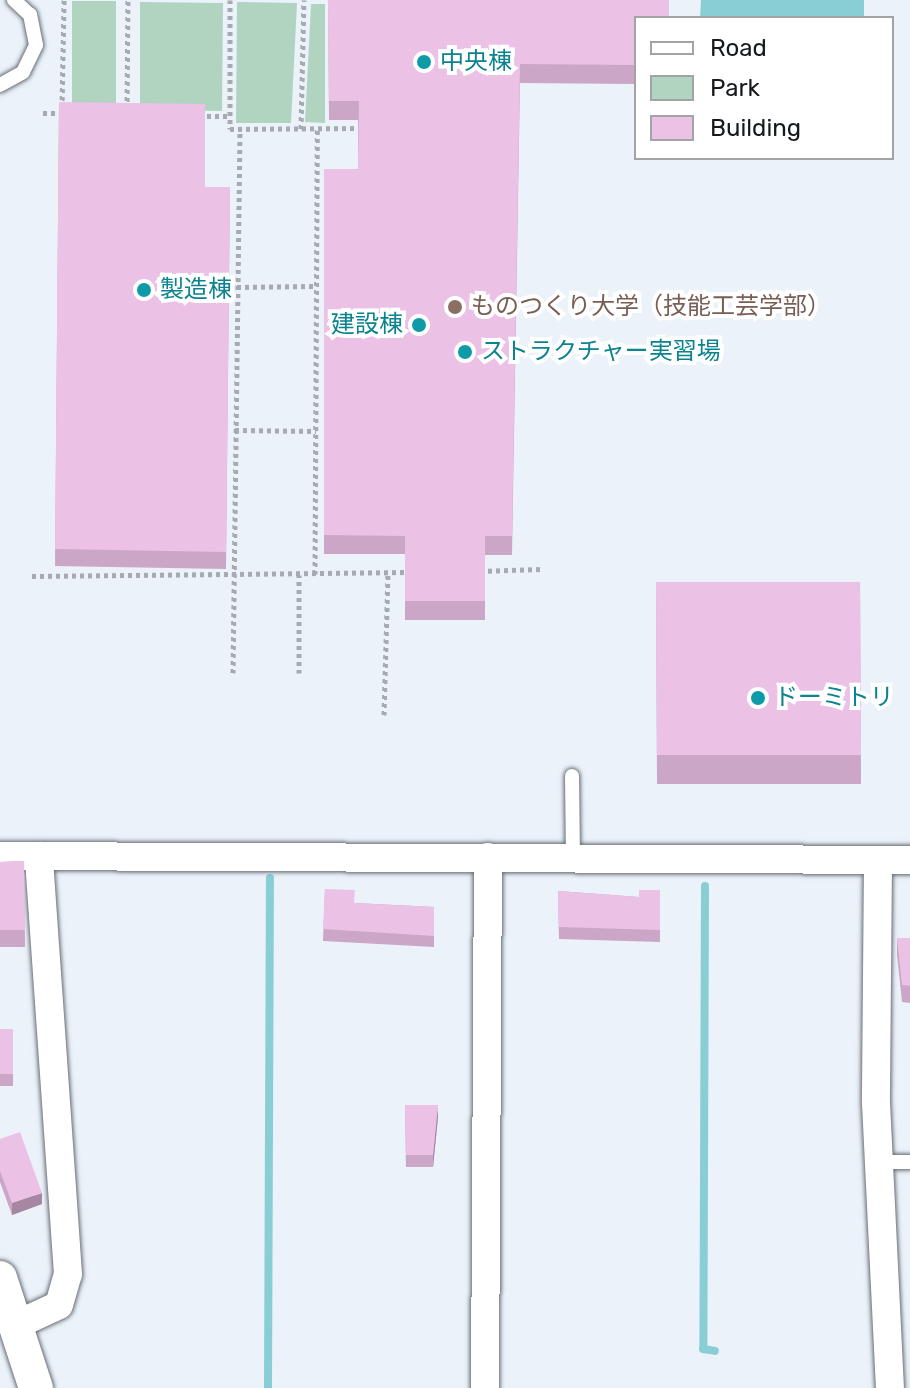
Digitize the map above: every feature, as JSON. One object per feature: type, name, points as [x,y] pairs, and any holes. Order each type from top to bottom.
[{"type":"street","points":[[0,856],[910,860]]},
{"type":"street","points":[[16,1325],[59,1305],[68,1274],[39,856]]},
{"type":"street","points":[[485,1388],[488,857]]},
{"type":"street","points":[[878,861],[879,1162],[890,1388]]},
{"type":"street","points":[[0,1278],[36,1388]]},
{"type":"lane","points":[[0,85],[23,72],[36,45],[30,15],[14,0]]},
{"type":"lane","points":[[572,776],[573,860]]},
{"type":"lane","points":[[879,1162],[910,1162]]},
{"type":"path","points":[[62,113],[64,0]]},
{"type":"path","points":[[127,114],[128,0]]},
{"type":"path","points":[[230,0],[230,129],[381,128]]},
{"type":"path","points":[[301,129],[304,0]]},
{"type":"path","points":[[43,113],[75,113]]},
{"type":"path","points":[[114,114],[142,114]]},
{"type":"path","points":[[186,115],[230,116]]},
{"type":"path","points":[[315,574],[317,128]]},
{"type":"path","points":[[233,673],[240,129]]},
{"type":"path","points":[[237,287],[316,286]]},
{"type":"path","points":[[235,430],[316,431]]},
{"type":"path","points":[[465,571],[543,569]]},
{"type":"path","points":[[32,576],[419,572]]},
{"type":"path","points":[[384,715],[388,573]]},
{"type":"path","points":[[299,575],[299,673]]},
{"type":"green space","points":[[72,1],[116,1],[116,108],[72,108]]},
{"type":"green space","points":[[140,2],[223,3],[222,111],[140,110]]},
{"type":"green space","points":[[237,2],[297,3],[291,123],[236,123]]},
{"type":"green space","points":[[311,4],[325,4],[325,123],[305,122]]},
{"type":"water","points":[[701,0],[864,0],[864,16],[700,16]]},
{"type":"building","name":"建設棟","points":[[328,0],[669,0],[669,16],[634,16],[634,65],[520,64],[512,536],[485,536],[485,601],[405,601],[405,536],[324,535],[324,169],[358,169],[359,101],[329,101]]},
{"type":"building","name":"製造棟","points":[[59,102],[205,104],[205,187],[230,187],[226,552],[55,549]]},
{"type":"building","name":"ドーミトリ","points":[[656,582],[860,582],[861,755],[657,755]]},
{"type":"building","points":[[24,861],[25,930],[0,930],[0,862]]},
{"type":"building","points":[[325,889],[355,890],[354,903],[434,907],[434,936],[323,929]]},
{"type":"building","points":[[639,890],[660,890],[660,930],[559,927],[558,891],[639,897]]},
{"type":"building","points":[[897,938],[910,938],[910,986],[902,985]]},
{"type":"building","points":[[0,1029],[13,1029],[13,1074],[0,1074]]},
{"type":"building","points":[[405,1105],[438,1105],[433,1155],[406,1155]]},
{"type":"building","points":[[20,1132],[42,1193],[12,1203],[0,1171],[0,1139]]},
{"type":"waterway","points":[[268,1388],[270,878]]},
{"type":"waterway","points":[[705,886],[703,1349],[715,1351]]},
{"type":"place","name":"中央棟","points":[[424,62]]},
{"type":"place","name":"製造棟","points":[[144,290]]},
{"type":"place","name":"ものつくり大学（技能工芸学部）","points":[[455,307]]},
{"type":"place","name":"建設棟","points":[[419,325]]},
{"type":"place","name":"ストラクチャー実習場","points":[[465,352]]},
{"type":"place","name":"ドーミトリ","points":[[758,698]]}]
